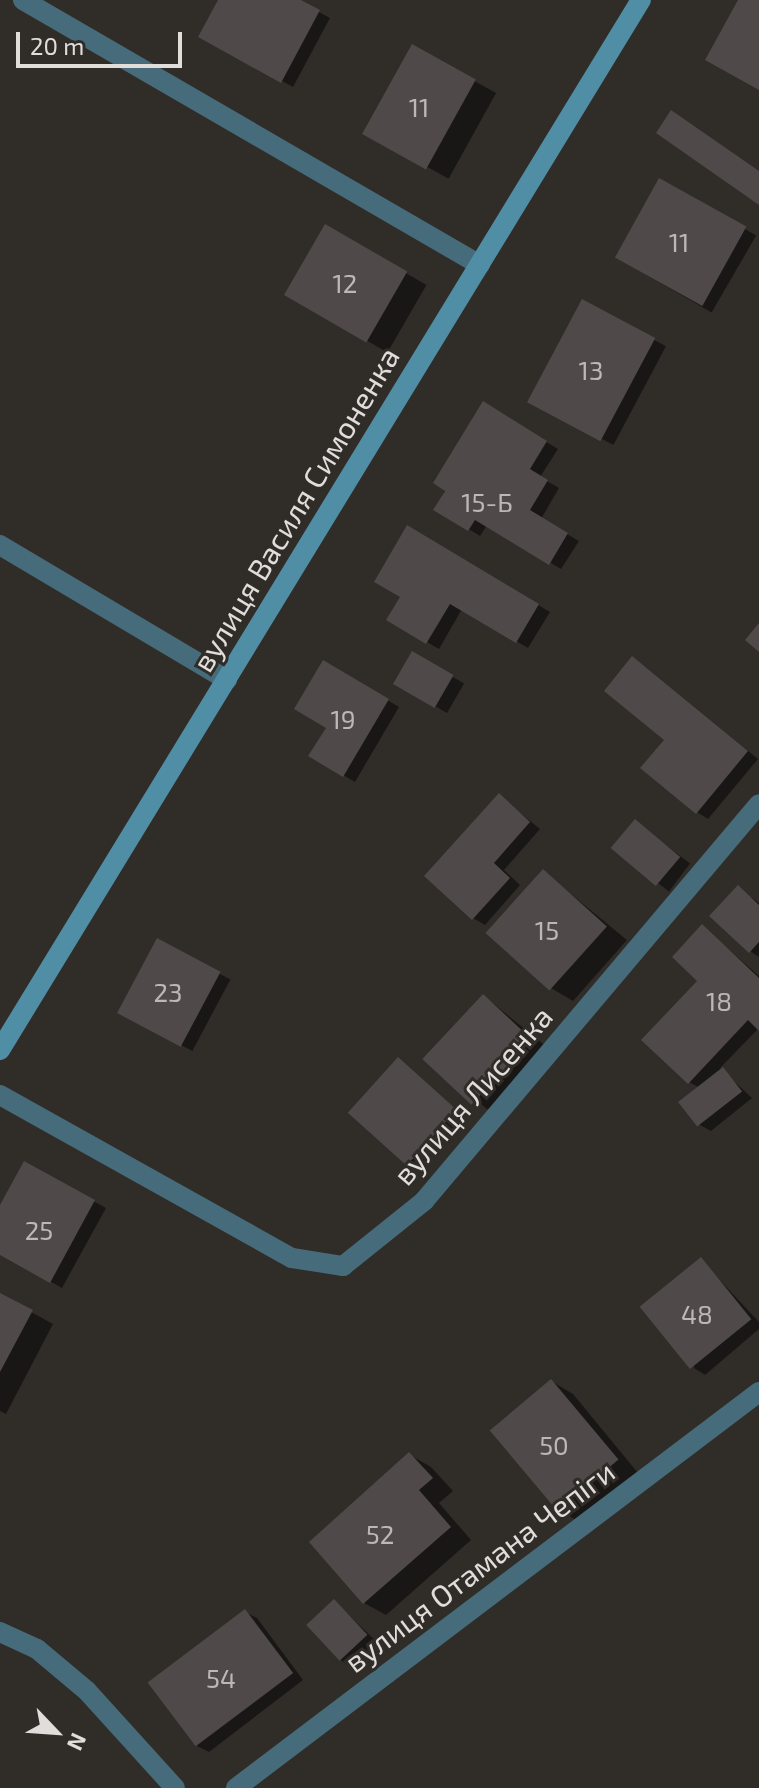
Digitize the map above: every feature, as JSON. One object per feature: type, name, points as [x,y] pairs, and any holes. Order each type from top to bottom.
[{"type":"street","points":[[23,0],[480,265]]},
{"type":"street","name":"вулиця Василя Симоненка","points":[[0,1050],[641,0]]},
{"type":"street","points":[[0,545],[227,680]]},
{"type":"street","name":"вулиця Лисенка","points":[[0,1095],[292,1258],[343,1266],[424,1201],[759,804]]},
{"type":"street","name":"вулиця Отамана Чепіги","points":[[236,1788],[759,1392]]},
{"type":"street","points":[[0,1632],[37,1649],[87,1691],[175,1788]]},
{"type":"building","points":[[218,0],[301,0],[320,10],[281,83],[198,37]]},
{"type":"building","points":[[738,0],[759,0],[759,90],[705,60]]},
{"type":"building","points":[[412,44],[476,79],[426,169],[362,134]]},
{"type":"building","points":[[671,110],[759,171],[759,205],[656,133]]},
{"type":"building","points":[[659,178],[746,226],[702,306],[615,258]]},
{"type":"building","points":[[325,224],[407,272],[366,343],[284,295]]},
{"type":"building","points":[[582,299],[655,338],[600,441],[527,402]]},
{"type":"building","points":[[483,401],[547,441],[530,469],[548,480],[530,510],[568,533],[549,565],[475,520],[468,531],[433,510],[445,491],[433,483]]},
{"type":"building","points":[[407,525],[539,604],[516,643],[450,604],[426,644],[386,620],[400,597],[374,582]]},
{"type":"building","points":[[759,623],[759,652],[745,640]]},
{"type":"building","points":[[412,651],[454,675],[435,708],[393,684]]},
{"type":"building","points":[[632,656],[748,751],[696,814],[640,768],[664,740],[604,691]]},
{"type":"building","points":[[323,660],[389,699],[343,777],[308,756],[326,728],[294,709]]},
{"type":"building","points":[[499,793],[530,822],[494,863],[510,878],[472,920],[424,876]]},
{"type":"building","points":[[635,819],[680,857],[656,886],[611,848]]},
{"type":"building","points":[[543,869],[607,927],[549,990],[485,933]]},
{"type":"building","points":[[738,885],[759,905],[759,942],[749,953],[709,916]]},
{"type":"building","points":[[702,924],[759,978],[759,1031],[748,1020],[688,1084],[641,1040],[697,981],[672,957]]},
{"type":"building","points":[[157,938],[221,972],[181,1047],[117,1013]]},
{"type":"building","points":[[483,994],[532,1040],[471,1105],[422,1059]]},
{"type":"building","points":[[398,1057],[457,1110],[407,1166],[348,1113]]},
{"type":"building","points":[[723,1067],[742,1091],[697,1127],[678,1102]]},
{"type":"building","points":[[24,1161],[95,1200],[50,1283],[0,1255],[0,1205]]},
{"type":"building","points":[[701,1257],[751,1319],[690,1369],[640,1307]]},
{"type":"building","points":[[0,1293],[33,1310],[0,1372]]},
{"type":"building","points":[[551,1379],[618,1459],[557,1511],[490,1430]]},
{"type":"building","points":[[409,1452],[433,1478],[419,1490],[451,1527],[363,1604],[309,1542]]},
{"type":"building","points":[[334,1599],[367,1635],[340,1661],[306,1625]]},
{"type":"building","points":[[245,1609],[293,1673],[196,1746],[148,1682]]}]
